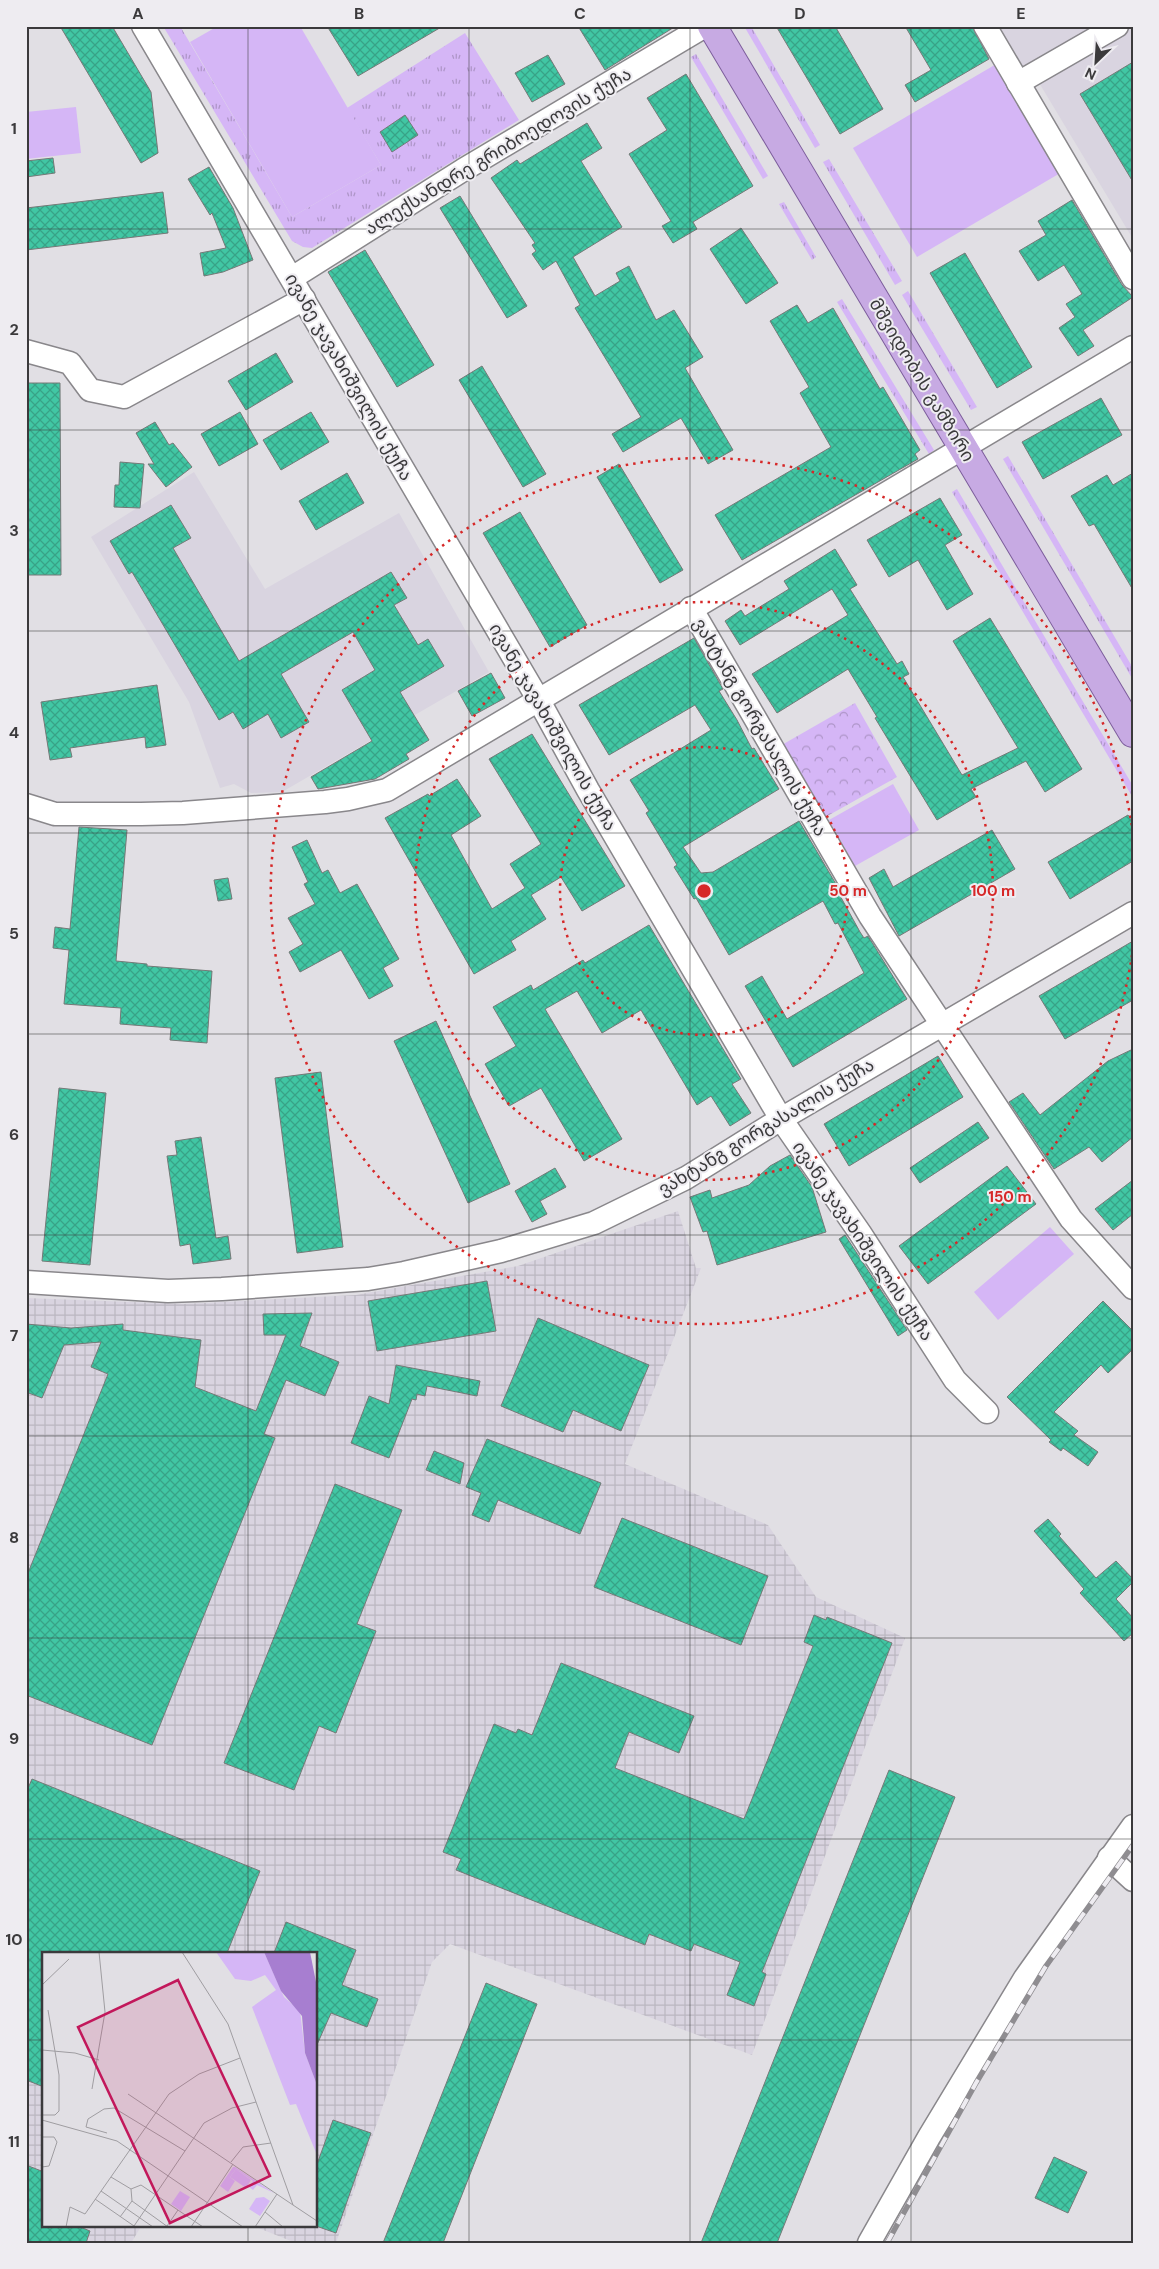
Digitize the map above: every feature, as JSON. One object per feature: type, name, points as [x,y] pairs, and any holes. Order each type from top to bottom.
[{"type":"main road","name":"მშვიდობის გამზირი","points":[[712,26],[1133,733]]},
{"type":"street","name":"ივანე ჯავახიშვილის ქუჩა","points":[[143,26],[538,698],[588,790],[781,1119],[860,1233],[955,1380],[986,1412]]},
{"type":"street","name":"ალექსანდრე გრიბოედოვის ქუჩა","points":[[292,278],[463,170],[705,26]]},
{"type":"street","points":[[986,26],[1133,278]]},
{"type":"street","points":[[1018,83],[1117,26]]},
{"type":"street","points":[[26,351],[70,363],[90,390],[124,397],[304,299]]},
{"type":"street","points":[[26,805],[55,814],[183,813],[348,799],[387,790],[538,698],[1133,347]]},
{"type":"street","name":"ვახტანგ გორგასალის ქუჩა","points":[[691,608],[870,916],[1071,1219],[1133,1288]]},
{"type":"street","name":"ვახტანგ გორგასალის ქუჩა","points":[[26,1282],[168,1291],[368,1279],[404,1273],[501,1251],[594,1223],[686,1178],[941,1024],[1133,913]]},
{"type":"street","points":[[870,2243],[929,2137],[1025,1978],[1133,1826]]},
{"type":"street","points":[[1110,1858],[1133,1880]]},
{"type":"shaded area","points":[[998,26],[1103,26],[1026,72]]},
{"type":"shaded area","points":[[1133,26],[1133,239],[1038,81]]},
{"type":"shaded area","points":[[194,472],[265,589],[399,513],[489,672],[282,792],[251,793],[234,784],[220,788],[189,702],[91,537]]},
{"type":"shaded area","points":[[678,1211],[696,1268],[701,1268],[625,1464],[768,1525],[816,1597],[905,1638],[752,2055],[450,1944],[432,1962],[336,2243],[296,2243],[254,2226],[318,2226],[318,1952],[42,1952],[42,2226],[141,2226],[131,2243],[26,2243],[26,1298],[184,1304],[356,1295],[518,1266]]},
{"type":"green space","points":[[163,26],[180,26],[292,217],[381,165],[347,108],[465,33],[519,120],[312,248],[303,247],[292,241]]},
{"type":"green space","points":[[218,26],[300,26],[381,165],[292,217],[190,42]]},
{"type":"green space","points":[[744,26],[751,26],[820,145],[815,148]]},
{"type":"green space","points":[[696,54],[768,176],[763,179],[691,57]]},
{"type":"green space","points":[[998,63],[1062,172],[917,257],[853,148]]},
{"type":"green space","points":[[76,107],[81,153],[26,159],[26,112]]},
{"type":"green space","points":[[829,159],[902,281],[895,285],[823,162]]},
{"type":"green space","points":[[784,202],[816,257],[812,260],[779,204]]},
{"type":"green space","points":[[908,291],[977,407],[971,410],[902,295]]},
{"type":"green space","points":[[842,299],[934,450],[929,454],[837,302]]},
{"type":"green space","points":[[1008,456],[1133,668],[1133,680],[1003,459]]},
{"type":"green space","points":[[957,489],[1133,786],[1133,798],[952,492]]},
{"type":"green space","points":[[855,703],[897,777],[822,819],[780,746]]},
{"type":"green space","points":[[893,784],[919,830],[855,866],[829,820]]},
{"type":"green space","points":[[1050,1227],[1074,1254],[998,1320],[974,1292]]},
{"type":"building","points":[[60,26],[112,26],[151,92],[158,153],[141,163]]},
{"type":"building","points":[[327,26],[443,26],[358,76]]},
{"type":"building","points":[[578,26],[676,26],[605,70]]},
{"type":"building","points":[[776,26],[835,26],[883,109],[840,134]]},
{"type":"building","points":[[905,26],[972,26],[989,59],[915,102],[905,85],[931,70]]},
{"type":"building","points":[[548,55],[565,84],[532,102],[515,73]]},
{"type":"building","points":[[1133,62],[1133,182],[1080,94]]},
{"type":"building","points":[[686,74],[753,186],[693,222],[697,229],[673,243],[662,226],[671,221],[629,154],[667,130],[647,98]]},
{"type":"building","points":[[405,115],[418,135],[392,152],[380,132]]},
{"type":"building","points":[[587,123],[602,148],[581,161],[622,227],[573,257],[595,296],[620,281],[616,273],[629,266],[656,320],[674,310],[703,357],[685,368],[733,450],[708,464],[681,418],[623,452],[612,434],[641,417],[575,308],[580,305],[556,261],[543,270],[532,254],[536,251],[532,245],[535,243],[491,178],[517,160],[520,164]]},
{"type":"building","points":[[53,158],[55,173],[26,177],[26,161]]},
{"type":"building","points":[[209,167],[233,208],[253,260],[223,272],[204,276],[200,253],[226,248],[212,213],[210,215],[188,179]]},
{"type":"building","points":[[163,192],[168,233],[26,250],[26,208]]},
{"type":"building","points":[[460,196],[527,306],[507,318],[440,208]]},
{"type":"building","points":[[1072,200],[1122,285],[1133,297],[1083,330],[1094,346],[1078,356],[1059,328],[1075,317],[1066,304],[1082,294],[1064,265],[1038,281],[1019,251],[1046,235],[1038,221]]},
{"type":"building","points":[[741,228],[778,283],[746,304],[710,249]]},
{"type":"building","points":[[365,250],[434,365],[397,387],[328,272]]},
{"type":"building","points":[[965,253],[1032,367],[997,388],[930,273]]},
{"type":"building","points":[[797,305],[808,323],[833,308],[880,389],[883,387],[920,450],[915,454],[918,459],[742,560],[715,515],[831,447],[800,393],[809,387],[770,321]]},
{"type":"building","points":[[276,353],[293,382],[246,410],[228,381]]},
{"type":"building","points":[[482,366],[546,474],[523,487],[459,380]]},
{"type":"building","points":[[26,383],[60,383],[61,575],[26,575]]},
{"type":"building","points":[[1101,398],[1122,435],[1043,479],[1022,442]]},
{"type":"building","points":[[240,412],[258,444],[219,466],[201,434]]},
{"type":"building","points":[[311,412],[329,442],[281,470],[263,440]]},
{"type":"building","points":[[155,422],[169,445],[173,443],[192,467],[166,487],[148,464],[154,464],[136,433]]},
{"type":"building","points":[[120,462],[144,464],[140,508],[114,507],[115,485],[119,485]]},
{"type":"building","points":[[619,464],[683,570],[660,583],[597,477]]},
{"type":"building","points":[[347,473],[364,503],[316,530],[299,501]]},
{"type":"building","points":[[1133,473],[1133,590],[1094,524],[1089,526],[1071,496],[1107,475],[1113,485]]},
{"type":"building","points":[[940,498],[962,535],[945,545],[973,594],[947,610],[918,560],[889,577],[867,540]]},
{"type":"building","points":[[171,505],[191,538],[173,548],[239,661],[391,572],[407,598],[394,605],[418,645],[428,639],[444,666],[400,692],[429,740],[406,754],[409,759],[375,779],[318,789],[311,777],[372,741],[342,690],[375,670],[353,632],[281,674],[309,722],[281,738],[268,714],[243,729],[233,712],[219,720],[132,572],[129,574],[110,541]]},
{"type":"building","points":[[520,512],[587,625],[550,647],[483,533]]},
{"type":"building","points":[[835,549],[857,585],[850,589],[897,664],[902,661],[909,674],[903,677],[962,775],[1018,748],[953,641],[990,618],[1082,769],[1045,792],[1026,761],[971,789],[976,797],[937,820],[875,718],[877,717],[848,669],[777,713],[752,674],[848,615],[832,589],[740,645],[725,621],[741,610],[745,616],[789,589],[784,581]]},
{"type":"building","points":[[694,638],[723,689],[719,691],[752,749],[754,748],[779,789],[683,847],[701,873],[713,872],[799,821],[840,891],[838,892],[860,932],[864,938],[868,936],[907,999],[793,1067],[745,986],[762,976],[787,1019],[864,973],[838,923],[835,924],[823,901],[729,955],[696,898],[694,899],[674,867],[677,865],[646,813],[649,811],[630,780],[711,730],[695,705],[609,755],[579,705]]},
{"type":"building","points":[[491,673],[505,698],[472,716],[458,691]]},
{"type":"building","points":[[157,685],[166,745],[146,748],[145,737],[70,748],[72,757],[50,760],[41,702]]},
{"type":"building","points":[[532,734],[625,886],[582,911],[561,877],[531,895],[546,919],[511,941],[516,950],[474,974],[385,818],[428,794],[429,796],[457,779],[481,816],[451,835],[492,909],[525,888],[510,864],[541,844],[489,759]]},
{"type":"building","points":[[1128,815],[1133,823],[1133,861],[1070,899],[1048,862]]},
{"type":"building","points":[[79,827],[127,830],[116,961],[147,964],[147,966],[212,971],[207,1043],[170,1040],[171,1028],[120,1024],[121,1008],[64,1004],[69,950],[53,948],[55,927],[70,929]]},
{"type":"building","points":[[992,830],[1015,869],[899,936],[869,878],[884,869],[893,887]]},
{"type":"building","points":[[307,840],[322,873],[328,870],[340,893],[357,884],[399,959],[383,968],[393,986],[369,999],[341,950],[300,972],[289,952],[303,944],[288,918],[315,904],[304,884],[308,882],[292,847]]},
{"type":"building","points":[[228,878],[232,899],[218,901],[214,880]]},
{"type":"building","points":[[649,925],[741,1079],[732,1084],[751,1113],[730,1126],[711,1096],[697,1105],[641,1010],[602,1033],[577,991],[545,1009],[622,1139],[584,1161],[541,1088],[509,1106],[485,1064],[516,1046],[493,1007],[531,985],[533,990],[583,960],[585,963]]},
{"type":"building","points":[[1133,941],[1133,1000],[1065,1039],[1039,996]]},
{"type":"building","points":[[436,1021],[510,1184],[468,1203],[394,1041]]},
{"type":"building","points":[[1133,1049],[1133,1137],[1102,1162],[1089,1147],[1054,1169],[1009,1102],[1023,1093],[1040,1115],[1108,1061]]},
{"type":"building","points":[[938,1056],[963,1097],[849,1166],[824,1124]]},
{"type":"building","points":[[321,1072],[343,1247],[297,1253],[275,1078]]},
{"type":"building","points":[[59,1088],[106,1093],[90,1265],[42,1261]]},
{"type":"building","points":[[978,1122],[989,1138],[920,1183],[910,1168]]},
{"type":"building","points":[[201,1137],[216,1238],[228,1236],[231,1259],[193,1264],[190,1244],[180,1246],[167,1156],[177,1155],[175,1141]]},
{"type":"building","points":[[790,1155],[812,1187],[826,1232],[717,1265],[707,1231],[703,1232],[690,1197],[710,1190],[712,1198],[749,1185],[770,1166]]},
{"type":"building","points":[[1007,1166],[1036,1204],[928,1284],[899,1246]]},
{"type":"building","points":[[555,1168],[566,1187],[540,1201],[547,1214],[532,1222],[515,1191]]},
{"type":"building","points":[[1133,1180],[1133,1214],[1113,1230],[1095,1209]]},
{"type":"building","points":[[845,1235],[907,1330],[898,1336],[839,1239]]},
{"type":"building","points":[[487,1281],[496,1331],[377,1351],[368,1301]]},
{"type":"building","points":[[1103,1301],[1133,1331],[1133,1349],[1108,1373],[1101,1365],[1054,1412],[1078,1431],[1074,1435],[1098,1452],[1088,1466],[1063,1448],[1061,1451],[1049,1442],[1051,1440],[1007,1397]]},
{"type":"building","points":[[312,1313],[300,1346],[339,1362],[325,1396],[286,1380],[264,1434],[275,1438],[152,1745],[26,1695],[26,1578],[108,1374],[91,1367],[101,1342],[64,1345],[42,1398],[26,1392],[26,1324],[71,1328],[123,1324],[123,1330],[201,1340],[195,1387],[256,1411],[286,1335],[264,1335],[263,1314]]},
{"type":"building","points":[[538,1318],[649,1365],[621,1431],[573,1410],[563,1432],[501,1406]]},
{"type":"building","points":[[396,1365],[480,1381],[477,1396],[427,1386],[425,1396],[417,1394],[416,1400],[412,1399],[389,1458],[351,1443],[369,1396],[389,1404]]},
{"type":"building","points":[[487,1439],[601,1483],[580,1534],[498,1500],[489,1522],[472,1515],[481,1493],[466,1487]]},
{"type":"building","points":[[434,1451],[464,1463],[460,1484],[426,1470]]},
{"type":"building","points":[[335,1484],[402,1510],[357,1624],[376,1631],[336,1733],[319,1726],[294,1790],[224,1763]]},
{"type":"building","points":[[622,1518],[768,1576],[741,1645],[594,1587]]},
{"type":"building","points":[[1048,1519],[1061,1534],[1059,1536],[1096,1578],[1116,1561],[1133,1579],[1133,1582],[1116,1599],[1133,1618],[1133,1633],[1124,1641],[1080,1593],[1084,1589],[1034,1531]]},
{"type":"building","points":[[814,1615],[826,1620],[827,1617],[892,1643],[762,1972],[766,1974],[754,2006],[727,1995],[740,1962],[694,1944],[691,1951],[649,1934],[645,1945],[456,1870],[461,1859],[443,1852],[494,1724],[516,1733],[518,1729],[532,1735],[561,1663],[694,1716],[679,1753],[629,1732],[615,1768],[744,1819],[813,1646],[804,1642]]},
{"type":"building","points":[[889,1770],[955,1797],[777,2243],[701,2243]]},
{"type":"building","points":[[32,1779],[260,1871],[227,1952],[42,1952],[42,2086],[26,2080],[26,1793]]},
{"type":"building","points":[[286,1922],[356,1950],[342,1985],[378,1999],[367,2027],[331,2013],[318,2042],[318,1952],[274,1952]]},
{"type":"building","points":[[486,1983],[537,2004],[443,2243],[383,2243]]},
{"type":"building","points":[[333,2120],[371,2133],[336,2233],[316,2226],[318,2226],[318,2161]]},
{"type":"building","points":[[1054,2157],[1087,2172],[1068,2213],[1035,2198]]},
{"type":"building","points":[[26,2165],[42,2171],[42,2226],[78,2226],[90,2231],[86,2243],[26,2243]]},
{"type":"railway","points":[[887,2243],[976,2083],[1046,1966],[1133,1845]]}]
